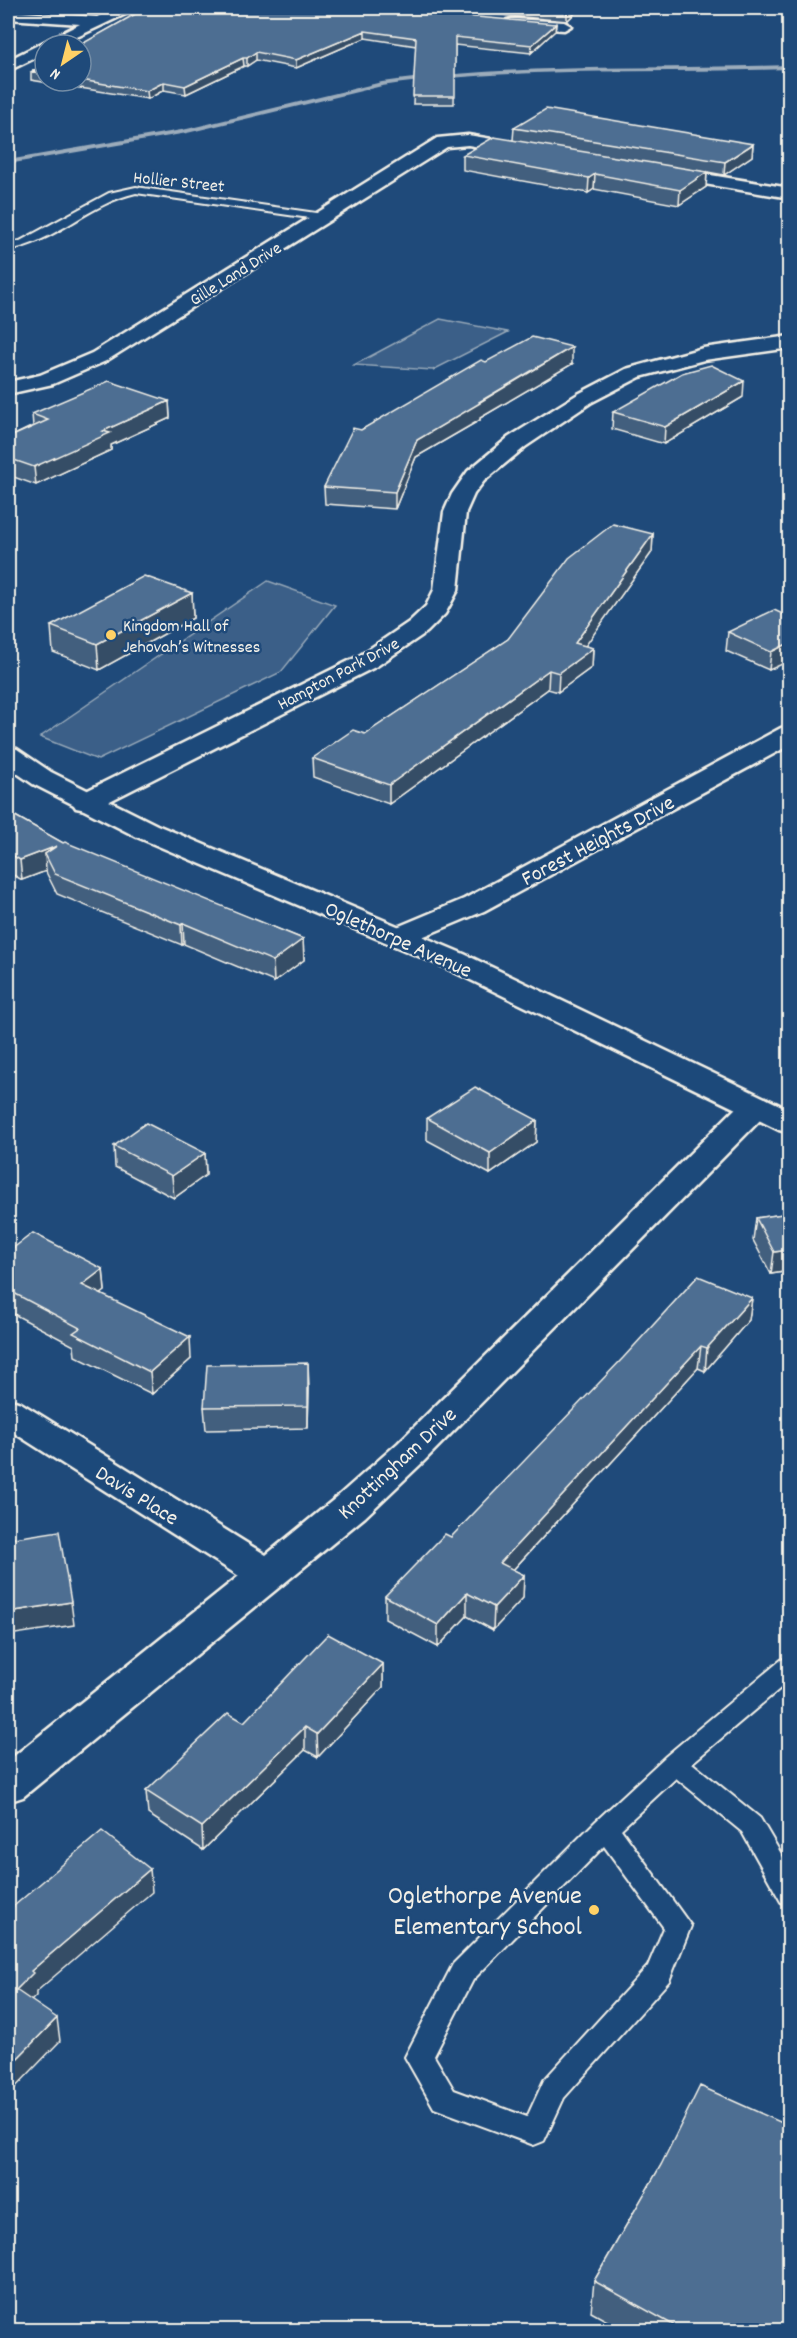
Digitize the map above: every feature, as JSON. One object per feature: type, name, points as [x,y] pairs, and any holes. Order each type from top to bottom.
[{"type":"street","points":[[72,33],[127,8]]},
{"type":"street","points":[[8,15],[96,21]]},
{"type":"street","points":[[502,22],[564,27]]},
{"type":"street","points":[[8,66],[33,53]]},
{"type":"street","name":"Gille Land Drive","points":[[8,388],[46,380],[99,357],[443,142],[454,140],[548,153]]},
{"type":"street","points":[[640,168],[789,193]]},
{"type":"street","name":"Hampton Park Drive","points":[[86,802],[368,661],[418,627],[436,609],[446,590],[455,512],[463,494],[489,464],[517,442],[592,393],[633,373],[703,354],[789,342]]},
{"type":"street","name":"Forest Heights Drive","points":[[400,936],[474,905],[789,734]]},
{"type":"street","name":"Oglethorpe Avenue","points":[[8,755],[42,778],[147,831],[400,936],[789,1123]]},
{"type":"street","name":"Knottingham Drive","points":[[8,1785],[351,1507],[411,1452],[756,1106]]},
{"type":"street","name":"Davis Place","points":[[8,1412],[268,1575]]},
{"type":"lane","name":"Hollier Street","points":[[8,247],[22,244],[113,195],[136,190],[323,217]]},
{"type":"lane","points":[[605,1828],[678,1926],[659,1973],[554,2089],[534,2132],[444,2099],[419,2056],[463,1972],[605,1828],[675,1762],[789,1666]]},
{"type":"lane","points":[[675,1762],[751,1826],[789,1894]]},
{"type":"shaded area","points":[[440,319],[508,332],[433,370],[354,365]]},
{"type":"shaded area","points":[[268,581],[335,605],[281,672],[98,760],[40,737]]},
{"type":"building","points":[[146,8],[373,8],[556,24],[532,45],[455,37],[455,96],[413,96],[416,38],[365,31],[296,60],[256,52],[185,86],[164,82],[147,91],[93,82],[93,38]]},
{"type":"building","points":[[506,8],[573,8],[567,13]]},
{"type":"building","points":[[546,109],[753,144],[725,162],[514,128]]},
{"type":"building","points":[[494,137],[707,172],[680,190],[595,174],[589,178],[463,155]]},
{"type":"building","points":[[532,337],[572,347],[417,440],[395,492],[324,487],[353,428],[361,430],[481,360],[486,362]]},
{"type":"building","points":[[711,365],[744,381],[665,427],[613,412],[682,373]]},
{"type":"building","points":[[109,381],[169,401],[103,431],[110,433],[34,467],[8,458],[8,438],[48,420],[32,414]]},
{"type":"building","points":[[613,524],[653,534],[575,643],[593,648],[559,673],[549,670],[389,785],[312,758],[353,730],[365,734],[508,639],[569,558]]},
{"type":"building","points":[[144,576],[192,593],[97,644],[51,626]]},
{"type":"building","points":[[774,610],[789,617],[789,643],[771,652],[728,632]]},
{"type":"building","points":[[8,812],[63,843],[303,939],[273,961],[183,923],[181,925],[55,874],[45,854],[57,846],[20,860],[8,853]]},
{"type":"building","points":[[475,1087],[537,1120],[490,1153],[427,1118]]},
{"type":"building","points":[[146,1123],[205,1153],[172,1176],[114,1146]]},
{"type":"building","points":[[789,1213],[789,1250],[774,1252],[756,1218]]},
{"type":"building","points":[[33,1233],[103,1269],[82,1285],[190,1337],[150,1372],[73,1333],[80,1328],[8,1290],[8,1252]]},
{"type":"building","points":[[698,1276],[752,1298],[707,1348],[701,1346],[500,1563],[524,1575],[494,1607],[467,1593],[438,1625],[385,1596],[445,1534],[451,1537],[623,1358]]},
{"type":"building","points":[[308,1363],[308,1406],[204,1407],[207,1365]]},
{"type":"building","points":[[59,1531],[71,1602],[8,1612],[8,1539]]},
{"type":"building","points":[[328,1634],[383,1664],[317,1734],[305,1727],[202,1827],[146,1791],[228,1713],[244,1722]]},
{"type":"building","points":[[102,1831],[150,1869],[31,1971],[33,1973],[16,1990],[57,2018],[8,2068],[8,1911]]},
{"type":"building","points":[[700,2086],[789,2126],[789,2331],[684,2331],[594,2281],[661,2165]]},
{"type":"waterway","points":[[8,162],[187,131],[382,84],[413,79],[508,73],[790,67]]},
{"type":"place","name":"Kingdom Hall of Jehovah’s Witnesses","points":[[111,635]]},
{"type":"place","name":"Oglethorpe Avenue Elementary School","points":[[594,1910]]}]
